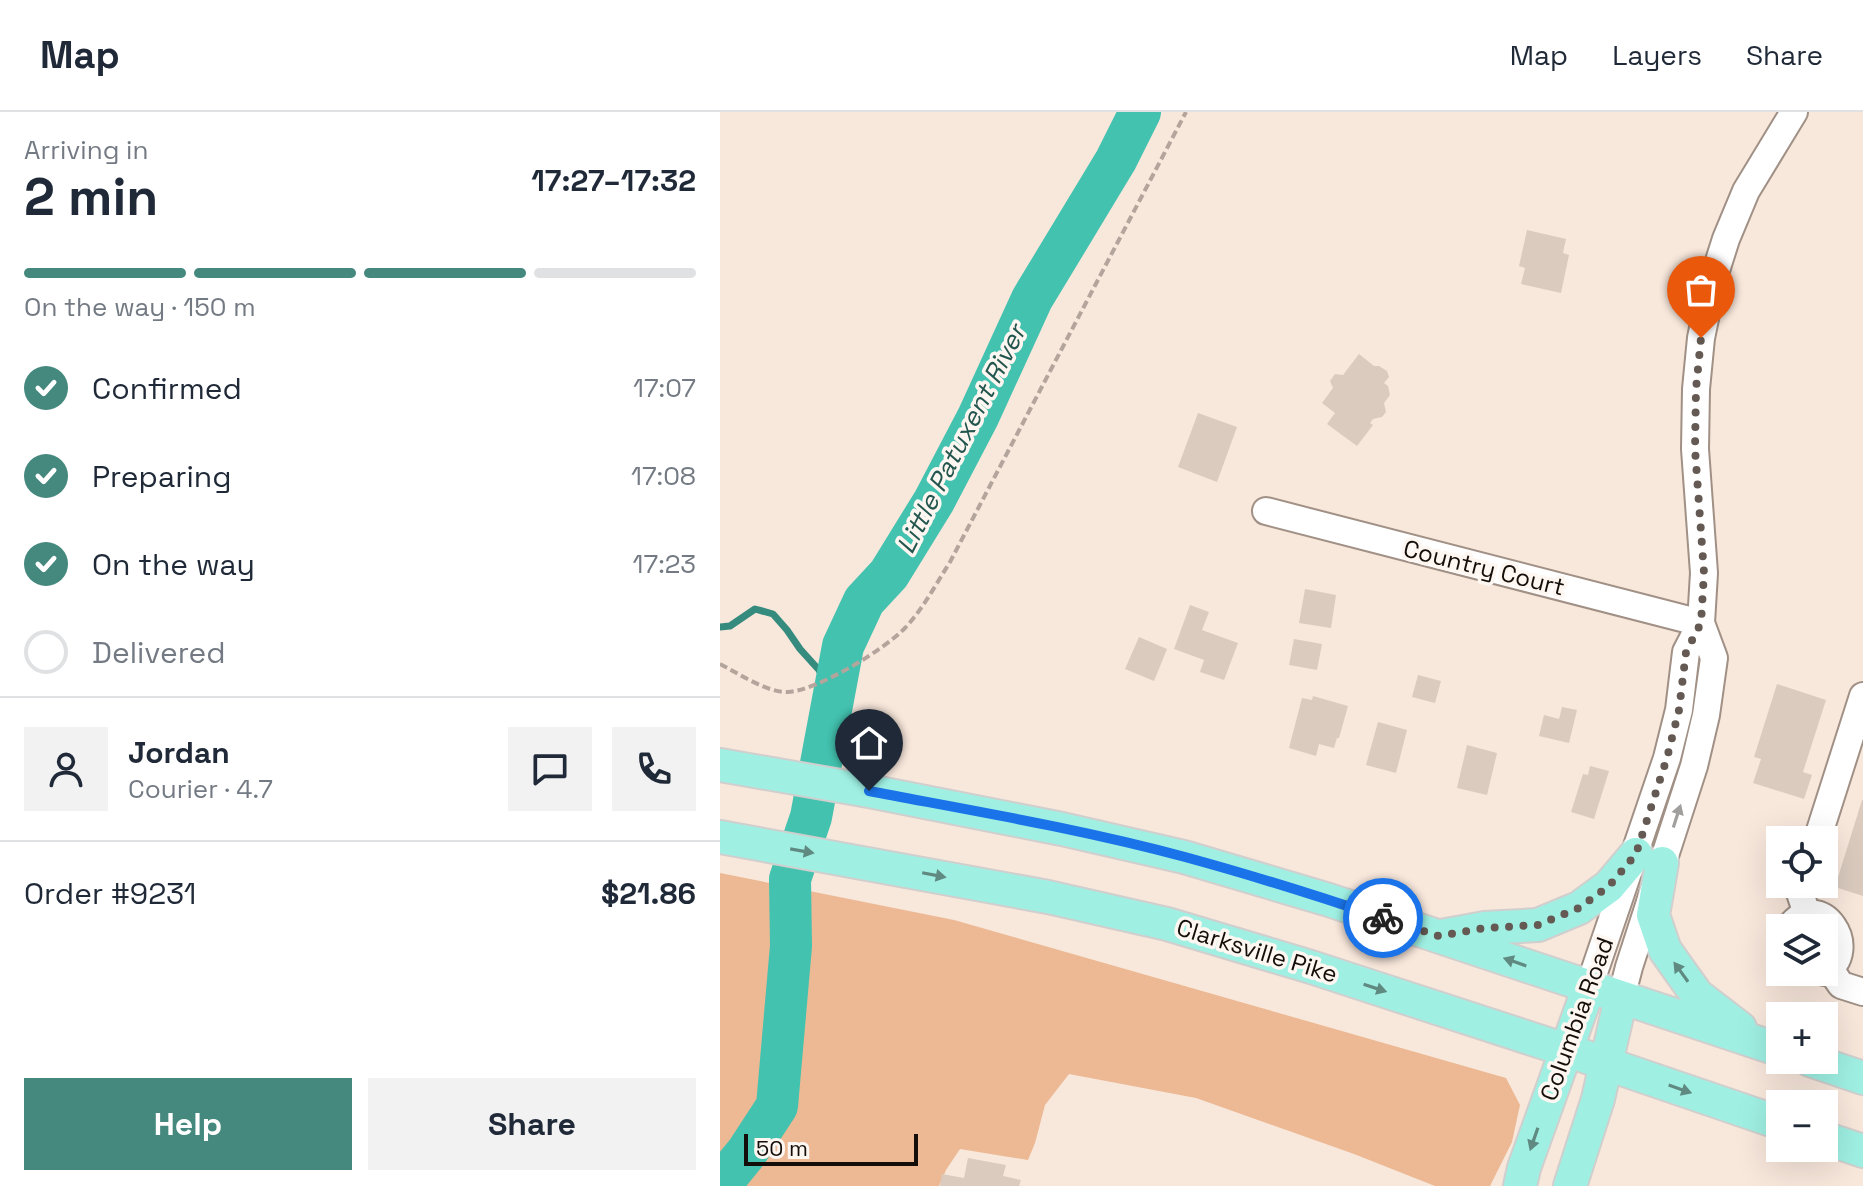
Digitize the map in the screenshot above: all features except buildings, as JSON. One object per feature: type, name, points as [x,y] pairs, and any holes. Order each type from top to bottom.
[{"type":"main road","points":[[720,765],[1062,829],[1184,857],[1329,900],[1766,1045]]},
{"type":"main road","name":"Clarksville Pike","points":[[733,839],[1048,897],[1167,924],[1311,967],[1766,1118]]},
{"type":"main road","points":[[1439,936],[1485,928],[1538,925],[1579,908],[1649,858]]},
{"type":"main road","points":[[1649,858],[1653,915],[1665,950],[1697,995],[1766,1044]]},
{"type":"main road","name":"Columbia Road","points":[[1520,1186],[1589,987]]},
{"type":"main road","name":"Columbia Road","points":[[1570,1186],[1598,1099],[1621,998]]},
{"type":"main road","points":[[1838,1070],[1863,1078]]},
{"type":"main road","points":[[1838,1143],[1863,1151]]},
{"type":"street","name":"Columbia Road","points":[[1621,998],[1679,710],[1686,652],[1701,623],[1704,573],[1695,449],[1701,338],[1713,280],[1726,239],[1746,191],[1794,112]]},
{"type":"street","name":"Country Court","points":[[1266,511],[1701,623]]},
{"type":"street","points":[[1821,826],[1863,696]]},
{"type":"street","name":"Columbia Road","points":[[1589,987],[1649,858]]},
{"type":"street","points":[[1838,926],[1844,938],[1844,950],[1838,962]]},
{"type":"street","points":[[1838,982],[1863,992]]},
{"type":"path","points":[[720,664],[756,683],[788,692],[816,686],[878,650],[904,629],[950,562],[1186,112]]},
{"type":"shaded area","points":[[720,873],[954,920],[1506,1078],[1520,1105],[1512,1142],[1490,1186],[1435,1186],[1196,1098],[1069,1074],[1045,1105],[1028,1160],[960,1149],[939,1186],[720,1186]]},
{"type":"waterway","name":"Little Patuxent River","points":[[720,1185],[747,1152],[777,1106],[791,946],[790,879],[811,817],[843,646],[864,601],[889,574],[934,501],[978,417],[1032,299],[1116,160],[1140,112]]},
{"type":"waterway","points":[[720,627],[730,626],[755,609],[773,614],[819,670],[834,700]]},
{"type":"way so far","points":[[1383,918],[1439,936],[1485,928],[1538,925],[1579,908],[1609,886],[1636,854],[1679,710],[1686,652],[1701,623],[1704,573],[1695,449],[1701,338]]},
{"type":"route","points":[[869,791],[1184,857],[1383,918]]}]
